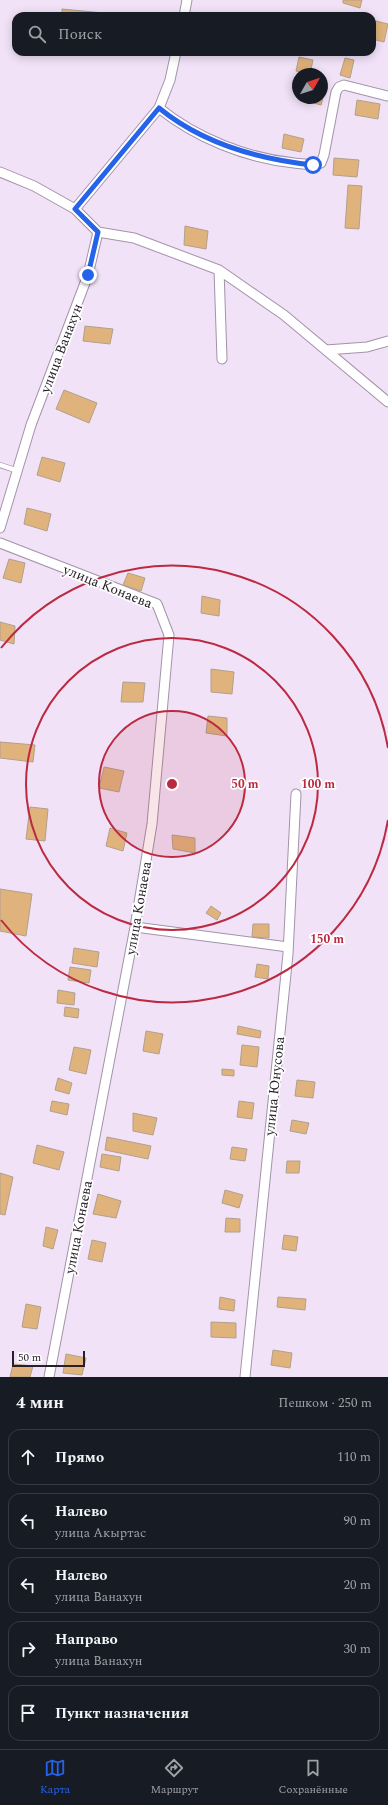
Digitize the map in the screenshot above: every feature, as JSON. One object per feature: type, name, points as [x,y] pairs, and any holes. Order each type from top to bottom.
[{"type":"street","points":[[185,12],[187,0]]},
{"type":"street","points":[[75,209],[159,108],[170,80],[175,56]]},
{"type":"street","points":[[159,108],[171,118],[206,138],[247,154],[278,162],[313,165],[321,163],[324,155],[338,87],[344,86],[387,96]]},
{"type":"street","points":[[0,172],[34,186],[75,209],[98,232],[134,238],[219,270],[284,315],[388,402]]},
{"type":"street","name":"улица Ванахун","points":[[0,528],[31,425],[88,275],[98,232]]},
{"type":"street","points":[[219,270],[222,359]]},
{"type":"street","points":[[326,350],[367,347],[388,341]]},
{"type":"street","name":"улица Конаева","points":[[0,542],[158,604],[169,635],[152,824],[135,927],[49,1377]]},
{"type":"street","name":"улица Юнусова","points":[[245,1377],[288,947],[296,794]]},
{"type":"street","points":[[135,927],[288,947]]},
{"type":"lane","points":[[0,465],[18,471]]},
{"type":"building","points":[[343,0],[362,0],[360,8],[343,3]]},
{"type":"building","points":[[62,9],[93,12],[62,12]]},
{"type":"building","points":[[376,21],[388,24],[384,42],[376,40]]},
{"type":"building","points":[[299,57],[313,60],[311,68],[297,68]]},
{"type":"building","points":[[345,58],[354,60],[350,78],[340,75]]},
{"type":"building","points":[[357,100],[380,104],[378,119],[355,115]]},
{"type":"building","points":[[284,134],[304,139],[301,152],[282,148]]},
{"type":"building","points":[[334,158],[359,160],[357,177],[333,175]]},
{"type":"building","points":[[348,185],[362,186],[359,229],[345,228]]},
{"type":"building","points":[[185,226],[208,231],[206,249],[184,245]]},
{"type":"building","points":[[85,326],[113,329],[110,344],[83,341]]},
{"type":"building","points":[[64,390],[97,403],[89,423],[56,409]]},
{"type":"building","points":[[42,457],[65,463],[60,482],[37,475]]},
{"type":"building","points":[[27,508],[51,514],[47,531],[24,524]]},
{"type":"building","points":[[9,559],[25,563],[21,583],[3,578]]},
{"type":"building","points":[[128,573],[145,578],[141,591],[123,585]]},
{"type":"building","points":[[202,596],[220,600],[219,616],[201,613]]},
{"type":"building","points":[[0,622],[15,626],[14,644],[0,640]]},
{"type":"building","points":[[211,669],[234,672],[232,694],[211,692]]},
{"type":"building","points":[[123,682],[145,683],[143,702],[121,702]]},
{"type":"building","points":[[208,716],[227,718],[227,736],[206,733]]},
{"type":"building","points":[[0,742],[35,745],[33,762],[0,758]]},
{"type":"building","points":[[104,767],[124,771],[119,792],[99,788]]},
{"type":"building","points":[[30,807],[48,809],[45,841],[26,839]]},
{"type":"building","points":[[110,828],[127,833],[123,851],[106,846]]},
{"type":"building","points":[[172,835],[195,838],[195,853],[173,849]]},
{"type":"building","points":[[0,889],[32,894],[26,936],[0,931]]},
{"type":"building","points":[[211,906],[221,913],[217,920],[206,913]]},
{"type":"building","points":[[253,924],[269,924],[269,938],[252,937]]},
{"type":"building","points":[[74,948],[99,952],[97,967],[72,963]]},
{"type":"building","points":[[257,964],[269,966],[268,979],[255,977]]},
{"type":"building","points":[[70,967],[91,970],[89,983],[68,980]]},
{"type":"building","points":[[58,990],[75,993],[74,1005],[57,1003]]},
{"type":"building","points":[[65,1007],[79,1009],[78,1018],[64,1016]]},
{"type":"building","points":[[238,1026],[261,1031],[260,1038],[237,1034]]},
{"type":"building","points":[[146,1031],[163,1034],[159,1054],[143,1051]]},
{"type":"building","points":[[242,1045],[259,1047],[257,1067],[240,1065]]},
{"type":"building","points":[[74,1047],[91,1050],[86,1074],[69,1070]]},
{"type":"building","points":[[222,1069],[234,1070],[234,1076],[222,1075]]},
{"type":"building","points":[[58,1078],[72,1083],[69,1094],[55,1090]]},
{"type":"building","points":[[297,1080],[315,1082],[313,1098],[295,1096]]},
{"type":"building","points":[[52,1101],[69,1104],[67,1115],[50,1111]]},
{"type":"building","points":[[239,1101],[254,1103],[252,1119],[237,1117]]},
{"type":"building","points":[[133,1113],[157,1118],[153,1135],[133,1131]]},
{"type":"building","points":[[292,1120],[309,1123],[306,1134],[290,1131]]},
{"type":"building","points":[[107,1137],[151,1146],[148,1159],[105,1150]]},
{"type":"building","points":[[37,1145],[64,1152],[59,1170],[33,1163]]},
{"type":"building","points":[[232,1147],[247,1149],[245,1161],[230,1159]]},
{"type":"building","points":[[102,1154],[121,1157],[119,1171],[100,1167]]},
{"type":"building","points":[[287,1161],[300,1161],[299,1173],[286,1173]]},
{"type":"building","points":[[0,1173],[13,1177],[5,1215],[0,1214]]},
{"type":"building","points":[[225,1190],[243,1195],[239,1208],[222,1203]]},
{"type":"building","points":[[98,1194],[121,1201],[116,1218],[93,1214]]},
{"type":"building","points":[[226,1218],[240,1219],[240,1232],[225,1232]]},
{"type":"building","points":[[46,1227],[58,1230],[53,1249],[43,1246]]},
{"type":"building","points":[[284,1235],[298,1237],[296,1251],[282,1249]]},
{"type":"building","points":[[92,1240],[106,1243],[102,1262],[88,1259]]},
{"type":"building","points":[[220,1297],[235,1300],[234,1311],[219,1309]]},
{"type":"building","points":[[278,1297],[306,1299],[305,1310],[277,1307]]},
{"type":"building","points":[[26,1304],[41,1307],[37,1329],[22,1327]]},
{"type":"building","points":[[211,1322],[236,1323],[236,1338],[211,1337]]},
{"type":"building","points":[[273,1350],[292,1353],[290,1368],[271,1365]]},
{"type":"building","points":[[66,1354],[86,1358],[82,1375],[63,1373]]},
{"type":"building","points":[[13,1364],[33,1366],[30,1377],[10,1377]]},
{"type":"route","points":[[88,275],[98,232],[75,209],[159,108],[171,118],[206,138],[247,154],[278,162],[313,165]]}]
